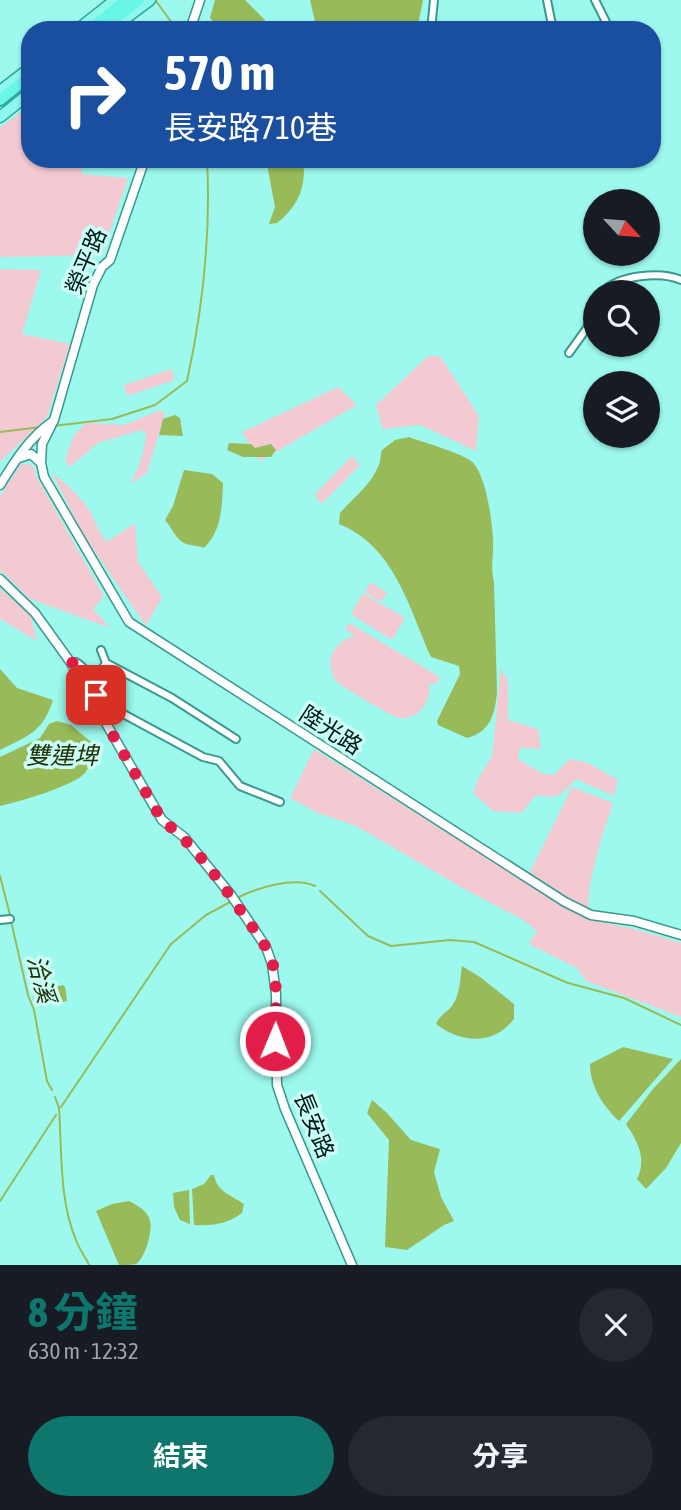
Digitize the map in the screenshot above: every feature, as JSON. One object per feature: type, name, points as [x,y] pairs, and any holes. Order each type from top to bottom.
[{"type":"highway","points":[[100,21],[126,0]]},
{"type":"highway","points":[[112,21],[139,0]]},
{"type":"highway","points":[[0,100],[21,83]]},
{"type":"highway","points":[[0,108],[21,92]]},
{"type":"main road","points":[[89,21],[115,0]]},
{"type":"main road","points":[[122,21],[150,0]]},
{"type":"main road","points":[[0,91],[21,75]]},
{"type":"main road","points":[[0,117],[21,100]]},
{"type":"street","points":[[193,21],[200,0]]},
{"type":"street","points":[[432,21],[434,0]]},
{"type":"street","points":[[547,0],[551,21]]},
{"type":"street","points":[[595,0],[606,21]]},
{"type":"street","name":"榮平路","points":[[41,463],[42,444],[54,420],[93,285],[102,267],[110,260],[142,168]]},
{"type":"street","points":[[627,280],[671,276],[681,280]]},
{"type":"street","points":[[569,353],[583,334]]},
{"type":"street","points":[[0,485],[23,448],[54,420]]},
{"type":"street","points":[[19,458],[31,454],[41,463]]},
{"type":"street","name":"陸光路","points":[[41,463],[44,477],[128,622],[565,902],[591,915],[634,921],[681,935]]},
{"type":"street","name":"長安路","points":[[0,579],[36,613],[71,663],[162,820],[184,837],[231,895],[266,947],[272,964],[276,994],[277,1085],[352,1265]]},
{"type":"street","points":[[101,650],[106,663],[172,698],[236,739]]},
{"type":"street","points":[[71,663],[76,662],[90,674],[96,695],[103,703],[203,757],[219,761],[240,786],[280,802]]},
{"type":"street","points":[[90,674],[100,672],[106,663]]},
{"type":"street","points":[[0,919],[10,919]]},
{"type":"shaded area","points":[[21,112],[21,168],[82,168],[82,174],[128,178],[102,255],[0,257],[0,128]]},
{"type":"shaded area","points":[[0,269],[41,270],[22,334],[70,344],[47,417],[0,462]]},
{"type":"shaded area","points":[[428,356],[440,356],[479,416],[476,451],[420,425],[383,429],[376,405]]},
{"type":"shaded area","points":[[171,369],[175,380],[127,396],[124,385]]},
{"type":"shaded area","points":[[338,387],[357,405],[260,461],[242,432]]},
{"type":"shaded area","points":[[160,410],[165,413],[147,473],[130,484],[144,447],[146,433],[142,430],[98,443],[70,467],[65,460],[74,435],[86,423],[124,425]]},
{"type":"shaded area","points":[[352,456],[360,465],[322,504],[314,495]]},
{"type":"shaded area","points":[[21,464],[29,464],[35,468],[35,474],[104,596],[93,609],[110,628],[30,599],[0,570],[0,496]]},
{"type":"shaded area","points":[[52,473],[83,502],[107,542],[135,523],[138,562],[162,597],[146,626],[84,536]]},
{"type":"shaded area","points":[[371,582],[387,593],[381,602],[365,592]]},
{"type":"shaded area","points":[[0,588],[31,617],[37,641],[0,619]]},
{"type":"shaded area","points":[[363,593],[405,618],[392,640],[351,614]]},
{"type":"shaded area","points":[[349,623],[440,677],[435,685],[429,682],[429,695],[419,712],[413,716],[399,718],[337,682],[331,668],[332,654],[341,642],[355,636],[345,629]]},
{"type":"shaded area","points":[[501,668],[508,681],[508,720],[538,729],[541,749],[519,748],[518,759],[541,773],[554,775],[570,759],[588,763],[618,780],[614,796],[576,779],[559,795],[536,795],[521,813],[493,811],[473,793],[492,756]]},
{"type":"shaded area","points":[[314,749],[590,920],[635,929],[681,943],[681,1017],[586,981],[577,968],[529,944],[537,931],[522,919],[356,826],[318,813],[290,798]]},
{"type":"shaded area","points":[[572,787],[613,803],[593,870],[588,912],[529,874]]},
{"type":"water","points":[[215,0],[245,0],[265,20],[213,21],[210,18]]},
{"type":"water","points":[[310,0],[423,0],[419,21],[315,21]]},
{"type":"water","points":[[268,168],[304,168],[302,187],[296,203],[277,223],[269,224],[275,207]]},
{"type":"water","points":[[175,415],[180,418],[183,436],[159,435],[163,419]]},
{"type":"water","points":[[409,437],[471,461],[481,476],[490,509],[497,692],[490,721],[481,732],[467,738],[438,725],[437,721],[460,674],[459,666],[431,657],[407,599],[386,563],[358,534],[339,524],[340,513],[375,474],[382,450],[395,440]]},
{"type":"water","points":[[229,443],[251,444],[255,448],[271,444],[276,450],[271,457],[243,457],[227,450]]},
{"type":"water","points":[[184,470],[212,474],[223,483],[218,526],[204,548],[183,542],[165,520],[173,506]]},
{"type":"water","name":"雙連埤","points":[[0,669],[17,688],[53,700],[44,720],[33,732],[0,750]]},
{"type":"water","name":"雙連埤","points":[[57,721],[71,725],[97,747],[85,773],[58,788],[0,806],[0,757],[40,738],[49,724]]},
{"type":"water","points":[[462,966],[514,1004],[514,1019],[497,1034],[476,1039],[466,1038],[436,1024],[455,1002]]},
{"type":"water","points":[[63,985],[67,1001],[42,1006],[37,992]]},
{"type":"water","points":[[623,1047],[673,1059],[619,1121],[599,1095],[592,1080],[590,1064]]},
{"type":"water","points":[[681,1059],[681,1143],[666,1168],[646,1189],[637,1179],[641,1164],[640,1151],[626,1124]]},
{"type":"water","points":[[372,1100],[411,1140],[440,1149],[434,1172],[441,1197],[454,1221],[407,1250],[385,1247],[389,1140],[367,1113]]},
{"type":"water","points":[[214,1175],[221,1189],[244,1204],[242,1213],[220,1224],[194,1225],[192,1189],[204,1184]]},
{"type":"water","points":[[189,1190],[190,1224],[180,1220],[174,1207],[173,1193]]},
{"type":"water","points":[[129,1201],[147,1214],[150,1221],[148,1244],[136,1264],[119,1265],[96,1211]]},
{"type":"waterway","points":[[156,1],[170,21]]},
{"type":"waterway","points":[[53,426],[112,419],[155,405],[187,381],[205,271],[207,168]]},
{"type":"waterway","points":[[0,432],[41,427]]},
{"type":"waterway","name":"洽溪","points":[[0,876],[10,915]]},
{"type":"waterway","points":[[237,898],[254,890],[287,883],[307,883],[315,886]]},
{"type":"waterway","points":[[320,891],[368,936],[391,946],[450,940],[474,942],[568,983],[624,998],[681,1025]]},
{"type":"waterway","points":[[61,1107],[171,944],[206,915],[232,901]]},
{"type":"waterway","name":"洽溪","points":[[11,921],[34,1010],[47,1081],[52,1090]]},
{"type":"waterway","name":"洽溪","points":[[55,1097],[59,1108],[62,1175],[67,1209],[77,1243],[89,1265]]},
{"type":"waterway","points":[[0,1201],[56,1115]]},
{"type":"route","points":[[96,695],[90,674],[76,662],[71,663],[162,820],[184,837],[231,895],[266,947],[272,964],[276,994],[275,1041]]}]
